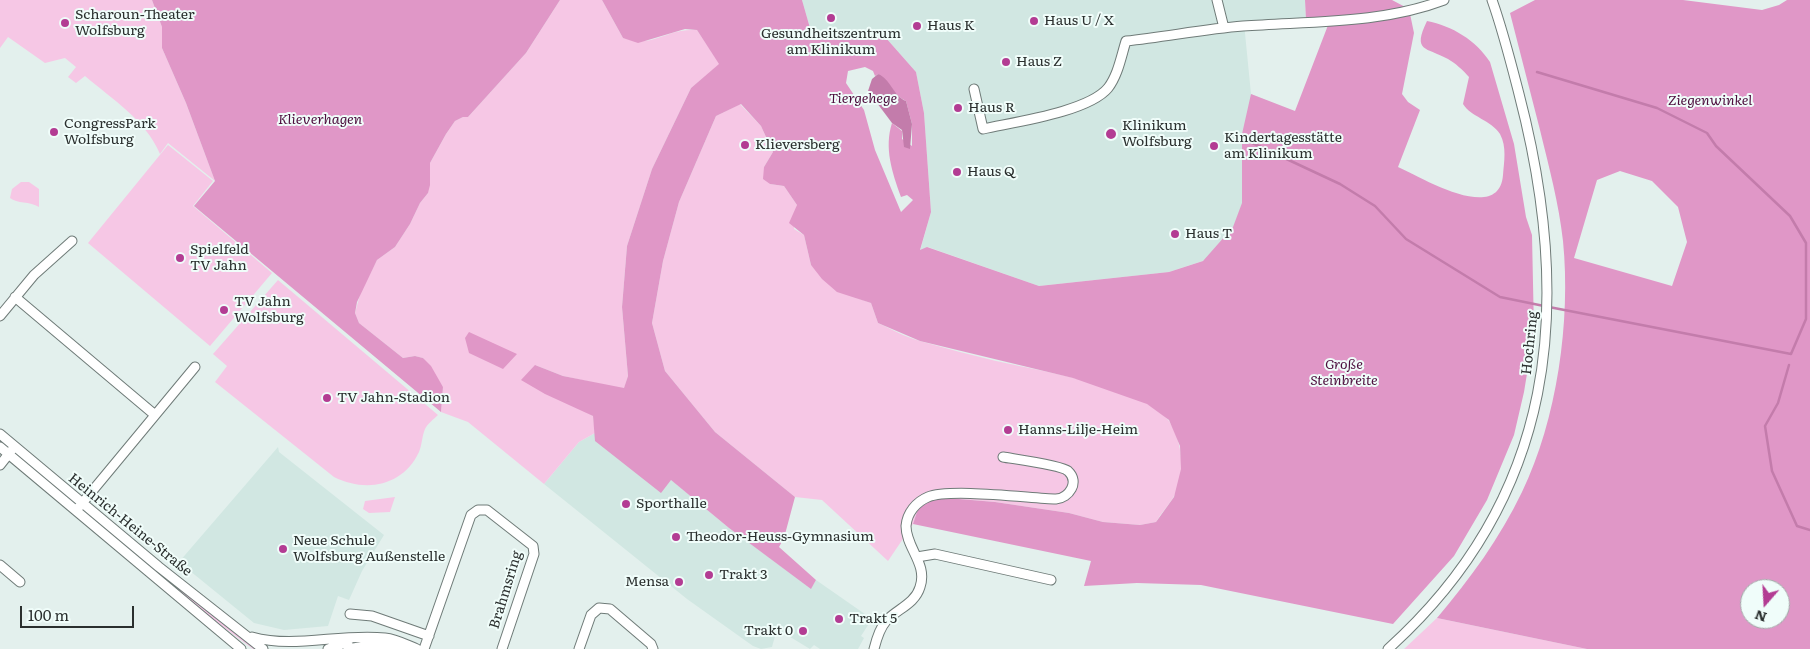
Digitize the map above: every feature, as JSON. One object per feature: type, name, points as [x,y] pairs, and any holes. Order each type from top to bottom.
[{"type":"street","points":[[1217,0],[1224,28]]},
{"type":"street","points":[[974,89],[983,129],[1078,107],[1094,100],[1108,88],[1117,70],[1126,41],[1243,26],[1343,21],[1416,9],[1444,0]]},
{"type":"street","name":"Hochring","points":[[1388,649],[1419,619],[1460,573],[1481,541],[1502,502],[1516,468],[1532,415],[1543,368],[1548,295],[1546,235],[1532,142],[1504,35],[1492,0]]},
{"type":"street","points":[[0,316],[34,275],[72,241]]},
{"type":"street","points":[[15,297],[155,415]]},
{"type":"street","points":[[79,507],[195,367]]},
{"type":"street","name":"Heinrich-Heine-Straße","points":[[0,434],[12,450],[241,649]]},
{"type":"street","name":"Heinrich-Heine-Straße","points":[[0,447],[12,450]]},
{"type":"street","points":[[0,464],[12,450]]},
{"type":"street","points":[[874,649],[884,623],[910,603],[920,589],[922,572],[908,537],[906,526],[913,508],[927,497],[945,493],[1056,499],[1067,496],[1071,490],[1073,483],[1071,476],[1063,469],[1003,456]]},
{"type":"street","name":"Heinrich-Heine-Straße","points":[[79,507],[263,649]]},
{"type":"street","name":"Brahmsring","points":[[424,649],[471,515],[478,510],[487,510],[533,546],[534,554],[502,649]]},
{"type":"street","points":[[917,557],[935,554],[1051,580]]},
{"type":"street","points":[[0,565],[20,582]]},
{"type":"street","points":[[579,649],[591,615],[599,608],[610,609],[651,644],[653,649]]},
{"type":"street","points":[[350,614],[372,616],[429,636]]},
{"type":"street","name":"Heinrich-Heine-Straße","points":[[245,634],[267,642],[283,645],[333,639],[360,639]]},
{"type":"street","points":[[328,649],[360,639],[387,638],[414,648]]},
{"type":"street","points":[[348,649],[370,645],[414,648]]},
{"type":"shaded area","points":[[0,0],[152,0],[162,27],[162,48],[186,103],[215,181],[168,143],[160,154],[146,130],[117,102],[85,76],[76,83],[68,77],[76,67],[65,58],[45,63],[8,37],[0,48]]},
{"type":"shaded area","points":[[560,0],[602,0],[623,38],[648,41],[678,31],[697,30],[720,64],[691,88],[652,169],[627,246],[622,307],[628,376],[624,389],[563,376],[535,365],[575,406],[593,416],[595,433],[579,442],[544,484],[468,422],[441,412],[443,387],[423,358],[415,356],[403,358],[359,323],[355,313],[361,291],[377,260],[395,247],[410,224],[420,203],[428,193],[430,163],[446,134],[455,121],[468,117],[526,53]]},
{"type":"shaded area","name":"Klinikum Wolfsburg","points":[[802,0],[1305,0],[1306,20],[1244,23],[1251,94],[1295,112],[1251,245],[1169,272],[1039,286],[928,247],[920,251],[931,212],[924,113],[916,72],[886,38],[818,34],[810,28]]},
{"type":"shaded area","points":[[878,74],[906,101],[912,124],[910,149],[904,147],[902,130],[892,123],[868,91],[872,79]]},
{"type":"shaded area","points":[[740,104],[761,126],[773,152],[764,167],[770,184],[784,186],[797,205],[794,229],[804,235],[811,265],[857,298],[871,303],[878,323],[920,341],[996,361],[1062,375],[1115,390],[1157,409],[1169,421],[1174,429],[1180,449],[1180,480],[1173,498],[1156,522],[1140,525],[1103,522],[1069,513],[995,502],[947,498],[918,509],[913,524],[888,561],[822,500],[795,497],[715,432],[665,371],[652,323],[663,261],[679,202],[716,116]]},
{"type":"shaded area","name":"Spielfeld TV Jahn","points":[[168,145],[213,181],[193,206],[272,273],[210,346],[88,243]]},
{"type":"shaded area","points":[[21,182],[29,182],[39,189],[39,207],[10,198],[12,189]]},
{"type":"shaded area","name":"TV Jahn-Stadion","points":[[278,280],[438,415],[426,427],[419,452],[412,463],[394,479],[371,485],[359,485],[334,477],[215,382],[227,366],[213,354]]},
{"type":"shaded area","name":"Theodor-Heuss-Gymnasium","points":[[595,433],[632,447],[729,528],[811,588],[816,580],[872,619],[861,636],[864,638],[858,649],[820,649],[814,645],[810,649],[777,629],[772,647],[761,649],[753,646],[687,599],[544,484],[579,442]]},
{"type":"shaded area","name":"Neue Schule Wolfsburg Außenstelle","points":[[278,447],[279,452],[384,535],[362,571],[349,600],[338,596],[328,626],[284,630],[254,623],[179,562]]},
{"type":"shaded area","points":[[395,497],[390,512],[369,513],[363,509],[365,501]]},
{"type":"shaded area","points":[[159,572],[257,649],[253,649],[201,610],[158,574]]},
{"type":"shaded area","points":[[1437,618],[1587,649],[1404,649]]},
{"type":"green space","name":"Klieverhagen","points":[[152,0],[560,0],[526,53],[468,117],[455,121],[446,134],[430,163],[428,193],[420,203],[410,224],[395,247],[377,260],[357,302],[355,313],[359,323],[403,358],[415,356],[423,358],[431,366],[443,387],[441,412],[194,206],[215,181],[186,103],[162,48],[162,27]]},
{"type":"green space","name":"Große Steinbreite","points":[[602,0],[802,0],[810,28],[818,34],[886,38],[916,72],[924,113],[931,212],[920,250],[927,247],[1039,286],[1169,272],[1203,261],[1233,227],[1242,203],[1242,134],[1251,94],[1295,111],[1330,20],[1306,20],[1305,0],[1392,0],[1409,9],[1414,33],[1402,94],[1408,102],[1420,110],[1398,167],[1458,194],[1474,197],[1488,196],[1498,189],[1503,175],[1504,144],[1500,134],[1463,104],[1469,77],[1462,69],[1448,59],[1428,50],[1421,43],[1427,21],[1454,30],[1478,47],[1490,62],[1514,144],[1526,217],[1532,235],[1534,331],[1524,392],[1514,435],[1487,500],[1454,556],[1393,624],[1201,585],[1137,583],[1084,586],[1091,561],[913,524],[918,509],[932,500],[947,498],[995,502],[1069,513],[1103,522],[1140,525],[1156,522],[1174,497],[1181,469],[1180,446],[1169,420],[1147,404],[1073,378],[920,341],[878,323],[871,303],[837,292],[822,279],[811,265],[804,235],[789,223],[797,205],[784,186],[770,184],[763,179],[764,167],[773,152],[761,126],[741,104],[716,116],[679,202],[663,261],[652,323],[665,371],[715,432],[795,497],[784,538],[779,547],[816,580],[811,589],[729,528],[671,480],[661,493],[595,441],[593,416],[545,394],[521,380],[535,365],[563,376],[624,388],[628,376],[622,307],[627,246],[652,169],[691,88],[719,64],[697,30],[685,29],[638,43],[623,38]],"holes":[[[865,67],[873,71],[875,76],[878,74],[895,93],[906,101],[912,124],[912,146],[902,139],[902,131],[892,123],[890,132],[890,160],[901,197],[907,195],[913,200],[901,212],[875,150],[864,110],[846,83],[848,71]]]},
{"type":"green space","name":"Ziegenwinkel","points":[[1535,0],[1683,0],[1762,10],[1779,5],[1787,0],[1810,0],[1810,649],[1587,649],[1437,618],[1484,558],[1504,526],[1534,464],[1552,402],[1559,370],[1563,337],[1565,272],[1559,213],[1510,13]],"holes":[[[1620,171],[1652,181],[1678,207],[1687,242],[1672,286],[1574,258],[1597,180]]]},
{"type":"green space","points":[[469,332],[517,354],[503,369],[469,353],[465,338]]},
{"type":"waterway","points":[[1537,72],[1657,108],[1707,133],[1716,146],[1790,216],[1806,243],[1806,319],[1791,354],[1549,307]]},
{"type":"waterway","points":[[1248,141],[1340,184],[1375,206],[1406,239],[1500,297],[1544,306]]},
{"type":"waterway","points":[[1789,365],[1778,403],[1765,426],[1772,471],[1797,526],[1810,530]]},
{"type":"place","name":"Gesundheitszentrum am Klinikum","points":[[831,18]]},
{"type":"place","name":"Haus U / X","points":[[1034,21]]},
{"type":"place","name":"Scharoun-Theater Wolfsburg","points":[[65,23]]},
{"type":"place","name":"Haus K","points":[[917,26]]},
{"type":"place","name":"Haus Z","points":[[1006,62]]},
{"type":"place","name":"Haus R","points":[[958,108]]},
{"type":"place","name":"CongressPark Wolfsburg","points":[[54,132]]},
{"type":"place","name":"Klinikum Wolfsburg","points":[[1111,134]]},
{"type":"place","name":"Klieversberg","points":[[745,145]]},
{"type":"place","name":"Kindertagesstätte am Klinikum","points":[[1214,146]]},
{"type":"place","name":"Haus Q","points":[[957,172]]},
{"type":"place","name":"Haus T","points":[[1175,234]]},
{"type":"place","name":"Spielfeld TV Jahn","points":[[180,258]]},
{"type":"place","name":"TV Jahn Wolfsburg","points":[[224,310]]},
{"type":"place","name":"TV Jahn-Stadion","points":[[327,398]]},
{"type":"place","name":"Hanns-Lilje-Heim","points":[[1008,430]]},
{"type":"place","name":"Sporthalle","points":[[626,504]]},
{"type":"place","name":"Theodor-Heuss-Gymnasium","points":[[676,537]]},
{"type":"place","name":"Neue Schule Wolfsburg Außenstelle","points":[[283,549]]},
{"type":"place","name":"Trakt 3","points":[[709,575]]},
{"type":"place","name":"Mensa","points":[[679,582]]},
{"type":"place","name":"Trakt 5","points":[[839,619]]},
{"type":"place","name":"Trakt 0","points":[[803,631]]},
{"type":"park label","name":"Tiergehege","points":[[863,99]]}]
